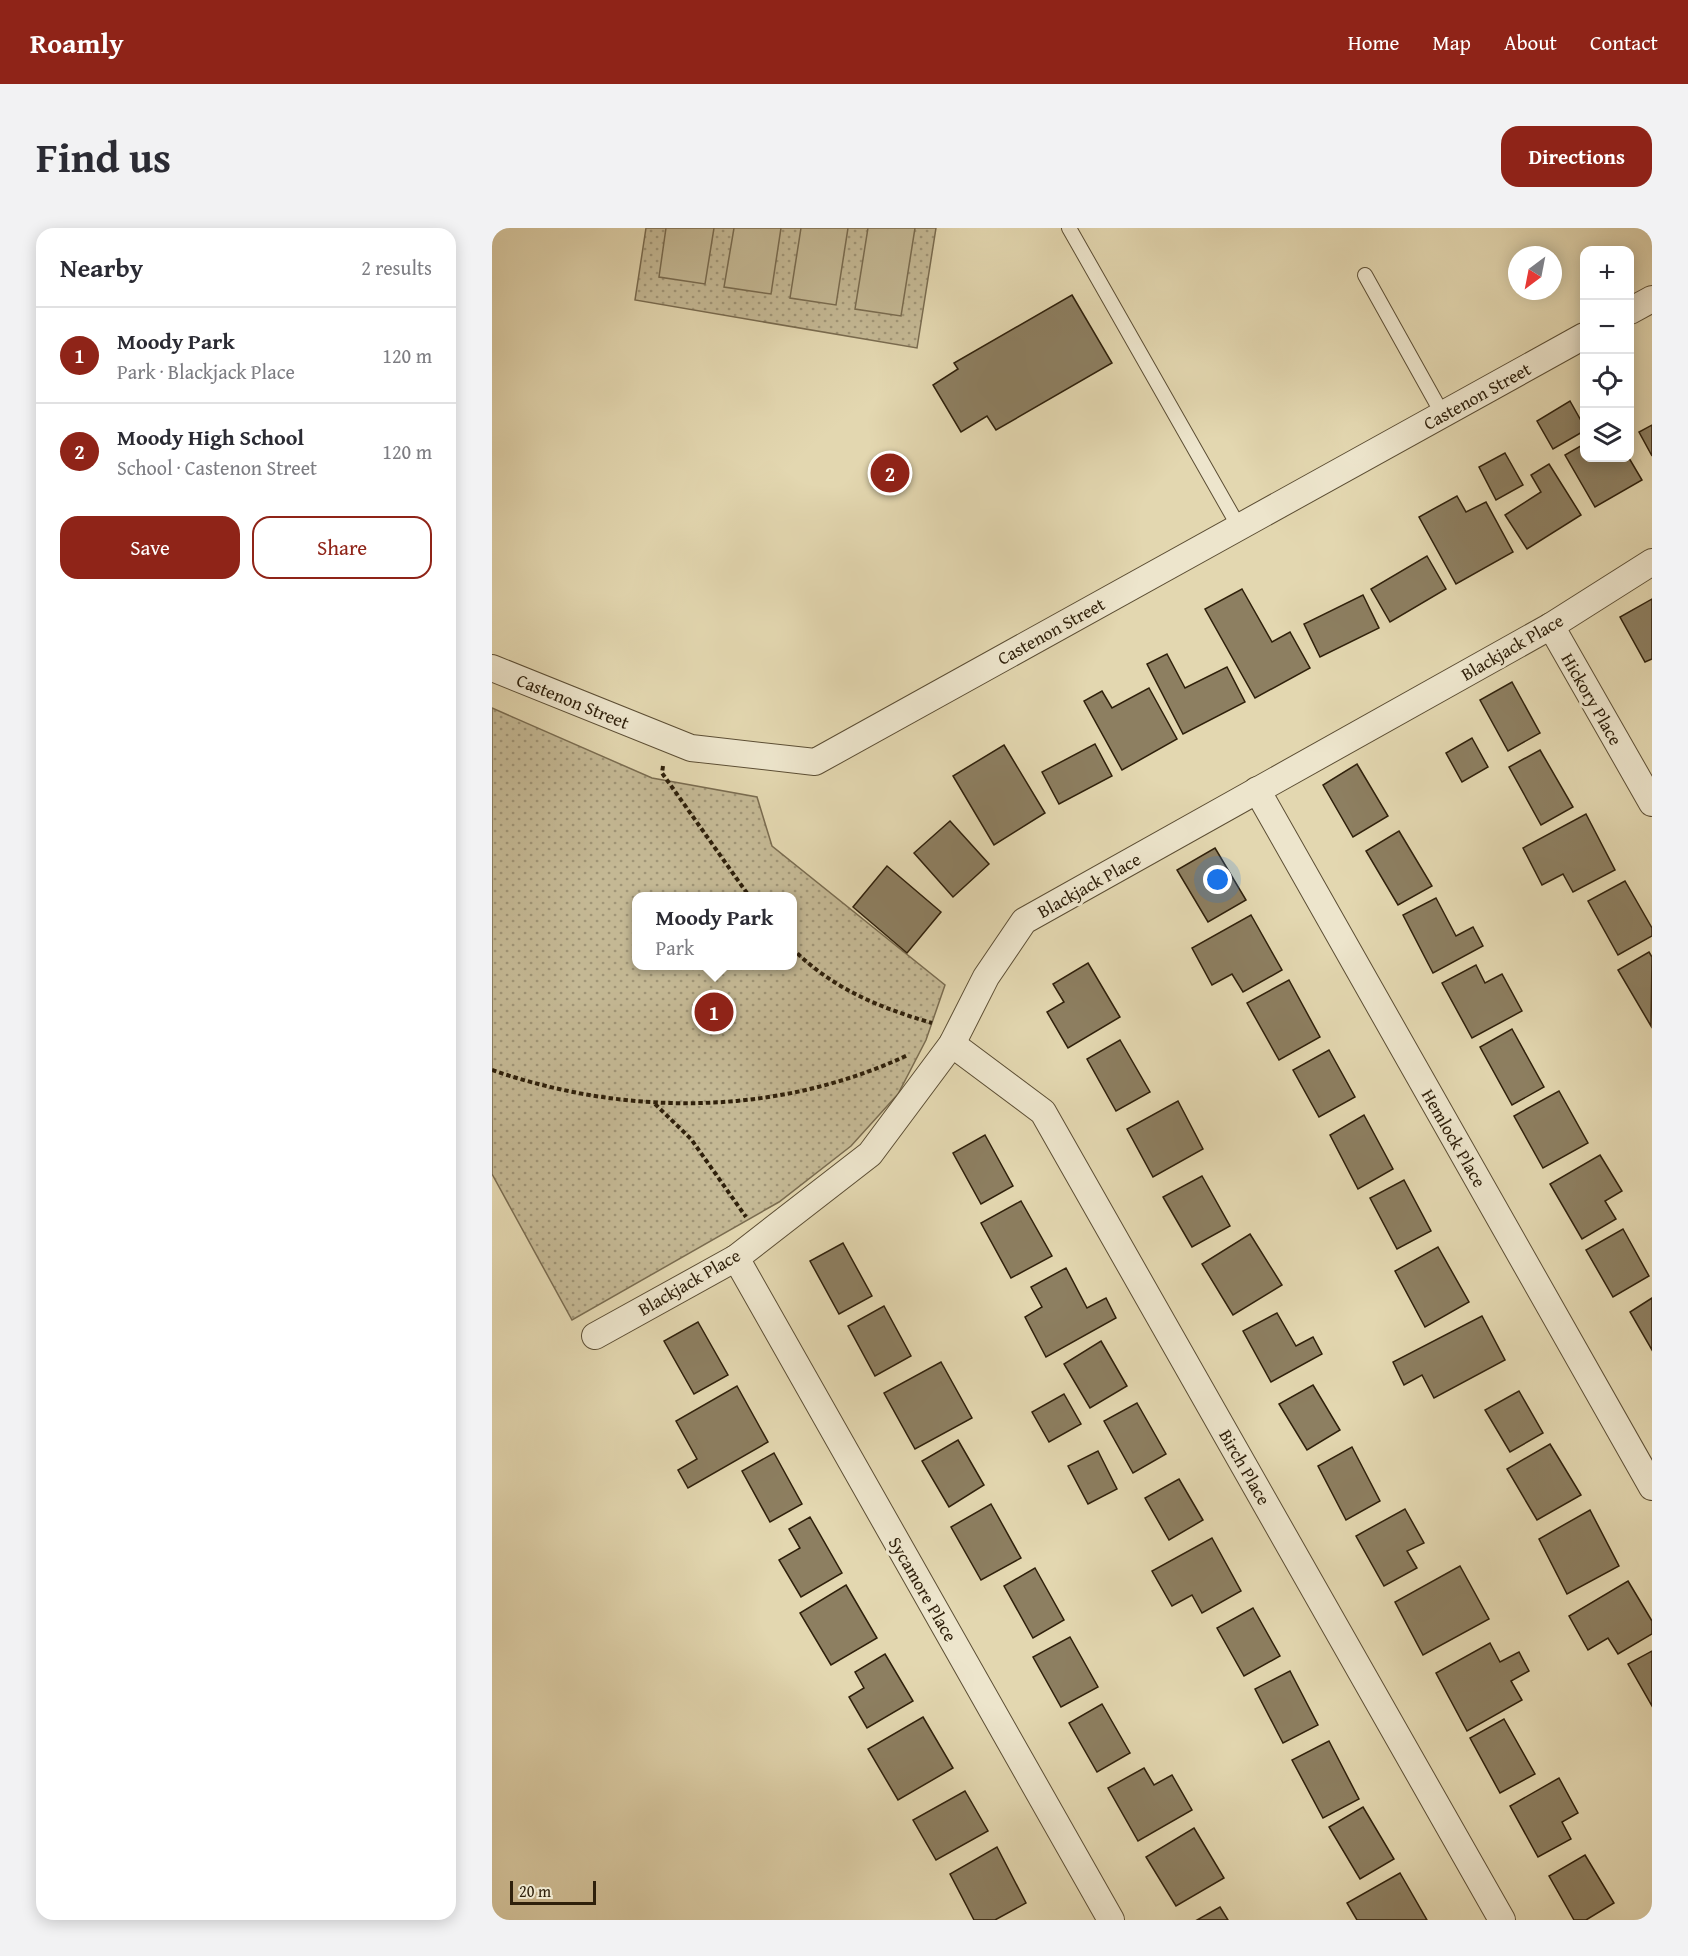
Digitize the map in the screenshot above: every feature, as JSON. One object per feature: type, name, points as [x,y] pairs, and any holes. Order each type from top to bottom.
[{"type":"street","points":[[1634,308],[1652,299]]},
{"type":"street","name":"Castenon Street","points":[[492,668],[691,748],[815,762],[1580,338]]},
{"type":"street","name":"Blackjack Place","points":[[595,1336],[736,1258],[870,1154],[952,1044],[986,976],[1024,921],[1551,626],[1652,562]]},
{"type":"street","name":"Hickory Place","points":[[1551,626],[1652,803]]},
{"type":"street","name":"Hemlock Place","points":[[1257,790],[1652,1487]]},
{"type":"street","name":"Birch Place","points":[[952,1044],[1043,1112],[1502,1920]]},
{"type":"street","name":"Sycamore Place","points":[[736,1258],[1111,1920]]},
{"type":"lane","points":[[1069,228],[1239,527]]},
{"type":"lane","points":[[1365,275],[1443,415]]},
{"type":"path","points":[[669,739],[662,773],[745,892]]},
{"type":"path","points":[[797,953],[842,988],[878,1005],[932,1023]]},
{"type":"path","points":[[492,1070],[579,1093],[655,1104],[686,1105],[780,1096],[842,1081],[917,1051],[937,1065]]},
{"type":"path","points":[[655,1104],[691,1139],[759,1238]]},
{"type":"shaded area","points":[[646,228],[936,228],[917,348],[635,300]]},
{"type":"shaded area","points":[[666,228],[714,228],[705,284],[659,277]]},
{"type":"shaded area","points":[[734,228],[781,228],[771,294],[724,287]]},
{"type":"shaded area","points":[[801,228],[848,228],[836,305],[790,298]]},
{"type":"shaded area","points":[[868,228],[915,228],[901,316],[855,309]]},
{"type":"shaded area","points":[[492,708],[652,778],[757,797],[772,846],[945,985],[926,1040],[898,1094],[851,1146],[779,1202],[572,1320],[492,1174]]},
{"type":"building","points":[[1072,295],[1112,363],[996,430],[987,416],[961,432],[933,385],[958,369],[954,363]]},
{"type":"building","points":[[1570,401],[1580,419],[1580,433],[1553,449],[1537,421]]},
{"type":"building","points":[[1652,425],[1652,456],[1639,432]]},
{"type":"building","points":[[1580,446],[1580,462],[1631,462],[1642,480],[1595,507],[1565,455]]},
{"type":"building","points":[[1505,453],[1523,485],[1496,500],[1479,467]]},
{"type":"building","points":[[1549,464],[1581,515],[1527,549],[1505,515],[1541,492],[1531,475]]},
{"type":"building","points":[[1457,496],[1466,512],[1486,502],[1513,552],[1456,584],[1419,517]]},
{"type":"building","points":[[1427,556],[1446,589],[1390,622],[1371,589]]},
{"type":"building","points":[[1242,589],[1272,642],[1290,632],[1310,668],[1255,698],[1205,609]]},
{"type":"building","points":[[1363,595],[1379,628],[1320,657],[1304,624]]},
{"type":"building","points":[[1652,599],[1652,659],[1645,662],[1620,617]]},
{"type":"building","points":[[1167,654],[1185,688],[1227,667],[1245,702],[1183,734],[1147,664]]},
{"type":"building","points":[[1512,682],[1540,733],[1508,751],[1480,700]]},
{"type":"building","points":[[1149,688],[1177,739],[1122,770],[1084,701],[1102,691],[1112,708]]},
{"type":"building","points":[[1472,738],[1488,767],[1462,782],[1446,753]]},
{"type":"building","points":[[1095,744],[1112,776],[1059,804],[1042,772]]},
{"type":"building","points":[[1004,745],[1045,813],[994,845],[953,776]]},
{"type":"building","points":[[1540,750],[1573,807],[1541,825],[1509,767]]},
{"type":"building","points":[[1357,764],[1388,816],[1353,837],[1323,785]]},
{"type":"building","points":[[1586,814],[1615,870],[1573,892],[1563,874],[1542,885],[1523,848]]},
{"type":"building","points":[[950,821],[989,864],[953,897],[914,853]]},
{"type":"building","points":[[1399,831],[1432,886],[1398,905],[1366,851]]},
{"type":"building","points":[[1215,848],[1246,900],[1208,922],[1177,870]]},
{"type":"building","points":[[887,866],[941,912],[907,953],[853,907]]},
{"type":"building","points":[[1625,881],[1652,928],[1652,936],[1618,955],[1588,901]]},
{"type":"building","points":[[1436,898],[1456,936],[1473,927],[1483,946],[1433,973],[1403,915]]},
{"type":"building","points":[[1251,915],[1282,970],[1243,992],[1232,974],[1212,985],[1192,948]]},
{"type":"building","points":[[1649,952],[1652,957],[1651,1026],[1618,970]]},
{"type":"building","points":[[1088,963],[1120,1017],[1068,1048],[1047,1012],[1064,1002],[1053,984]]},
{"type":"building","points":[[1476,965],[1485,983],[1502,974],[1522,1011],[1472,1038],[1442,983]]},
{"type":"building","points":[[1289,980],[1320,1037],[1279,1060],[1247,1003]]},
{"type":"building","points":[[1512,1029],[1544,1087],[1512,1105],[1480,1047]]},
{"type":"building","points":[[1120,1040],[1150,1092],[1116,1111],[1087,1059]]},
{"type":"building","points":[[1329,1050],[1355,1097],[1319,1117],[1293,1070]]},
{"type":"building","points":[[1559,1091],[1588,1143],[1543,1168],[1514,1116]]},
{"type":"building","points":[[1178,1101],[1203,1149],[1153,1177],[1127,1129]]},
{"type":"building","points":[[1364,1115],[1393,1169],[1358,1189],[1330,1135]]},
{"type":"building","points":[[985,1135],[1013,1186],[981,1204],[953,1153]]},
{"type":"building","points":[[1600,1155],[1622,1191],[1605,1201],[1616,1219],[1582,1239],[1550,1184]]},
{"type":"building","points":[[1202,1176],[1230,1226],[1192,1247],[1163,1197]]},
{"type":"building","points":[[1404,1180],[1431,1231],[1397,1249],[1370,1198]]},
{"type":"building","points":[[1021,1201],[1052,1256],[1011,1278],[981,1223]]},
{"type":"building","points":[[1623,1229],[1649,1276],[1613,1297],[1586,1250]]},
{"type":"building","points":[[1250,1234],[1282,1285],[1233,1315],[1202,1264]]},
{"type":"building","points":[[843,1243],[872,1296],[839,1314],[810,1261]]},
{"type":"building","points":[[1438,1247],[1469,1302],[1425,1327],[1395,1271]]},
{"type":"building","points":[[1066,1268],[1087,1308],[1106,1298],[1116,1318],[1046,1357],[1025,1317],[1042,1307],[1031,1287]]},
{"type":"building","points":[[1652,1298],[1652,1350],[1630,1312]]},
{"type":"building","points":[[884,1306],[911,1356],[875,1376],[848,1326]]},
{"type":"building","points":[[1277,1313],[1296,1346],[1313,1337],[1322,1354],[1271,1382],[1243,1331]]},
{"type":"building","points":[[1482,1316],[1505,1360],[1434,1398],[1422,1375],[1404,1385],[1393,1362]]},
{"type":"building","points":[[698,1322],[728,1375],[694,1394],[664,1341]]},
{"type":"building","points":[[1101,1341],[1127,1386],[1090,1408],[1064,1364]]},
{"type":"building","points":[[941,1362],[972,1418],[915,1449],[884,1393]]},
{"type":"building","points":[[1313,1385],[1340,1430],[1307,1450],[1279,1404]]},
{"type":"building","points":[[737,1386],[768,1442],[688,1488],[678,1470],[697,1459],[676,1421]]},
{"type":"building","points":[[1519,1391],[1543,1433],[1510,1452],[1485,1410]]},
{"type":"building","points":[[1064,1394],[1081,1424],[1049,1442],[1032,1412]]},
{"type":"building","points":[[1137,1403],[1166,1454],[1133,1473],[1104,1421]]},
{"type":"building","points":[[958,1440],[984,1485],[949,1507],[922,1461]]},
{"type":"building","points":[[1550,1444],[1581,1495],[1537,1520],[1507,1469]]},
{"type":"building","points":[[1352,1447],[1380,1501],[1346,1520],[1318,1466]]},
{"type":"building","points":[[1098,1451],[1117,1489],[1088,1504],[1068,1466]]},
{"type":"building","points":[[774,1453],[802,1504],[770,1522],[742,1471]]},
{"type":"building","points":[[1179,1479],[1203,1520],[1169,1540],[1145,1498]]},
{"type":"building","points":[[991,1504],[1021,1558],[981,1580],[951,1527]]},
{"type":"building","points":[[1405,1509],[1424,1543],[1407,1551],[1417,1568],[1384,1586],[1356,1536]]},
{"type":"building","points":[[1590,1510],[1619,1566],[1567,1594],[1539,1539]]},
{"type":"building","points":[[810,1517],[842,1573],[801,1597],[779,1560],[800,1548],[789,1529]]},
{"type":"building","points":[[1212,1538],[1241,1591],[1202,1613],[1192,1595],[1172,1606],[1152,1571]]},
{"type":"building","points":[[1460,1566],[1489,1619],[1423,1655],[1395,1602]]},
{"type":"building","points":[[1035,1568],[1064,1620],[1033,1638],[1004,1586]]},
{"type":"building","points":[[1628,1581],[1652,1621],[1652,1634],[1618,1654],[1608,1638],[1588,1650],[1569,1616]]},
{"type":"building","points":[[846,1585],[877,1638],[831,1665],[800,1613]]},
{"type":"building","points":[[1253,1608],[1280,1656],[1244,1676],[1217,1628]]},
{"type":"building","points":[[1070,1637],[1098,1687],[1061,1707],[1033,1657]]},
{"type":"building","points":[[1490,1643],[1500,1662],[1519,1652],[1529,1671],[1511,1681],[1522,1700],[1467,1731],[1436,1673]]},
{"type":"building","points":[[1652,1651],[1652,1706],[1628,1664]]},
{"type":"building","points":[[885,1654],[913,1701],[867,1728],[849,1697],[864,1688],[855,1672]]},
{"type":"building","points":[[1290,1671],[1318,1725],[1283,1743],[1255,1689]]},
{"type":"building","points":[[1102,1704],[1130,1753],[1097,1772],[1069,1723]]},
{"type":"building","points":[[923,1717],[953,1768],[898,1800],[868,1749]]},
{"type":"building","points":[[1504,1719],[1535,1774],[1500,1793],[1470,1738]]},
{"type":"building","points":[[1329,1741],[1359,1799],[1323,1818],[1292,1760]]},
{"type":"building","points":[[1144,1768],[1154,1785],[1172,1775],[1192,1810],[1138,1841],[1108,1788]]},
{"type":"building","points":[[1559,1778],[1578,1813],[1562,1822],[1571,1839],[1538,1857],[1510,1806]]},
{"type":"building","points":[[965,1791],[988,1831],[936,1860],[913,1820]]},
{"type":"building","points":[[1363,1807],[1394,1859],[1360,1879],[1329,1827]]},
{"type":"building","points":[[1194,1828],[1224,1878],[1176,1906],[1146,1857]]},
{"type":"building","points":[[997,1847],[1026,1903],[995,1920],[974,1920],[950,1874]]},
{"type":"building","points":[[1585,1855],[1614,1903],[1586,1920],[1574,1920],[1549,1876]]},
{"type":"building","points":[[1400,1873],[1427,1920],[1357,1920],[1347,1903]]},
{"type":"building","points":[[1220,1907],[1228,1920],[1197,1920]]},
{"type":"place","name":"Moody High School","points":[[890,473]]},
{"type":"place","name":"Moody Park","points":[[714,1012]]}]
